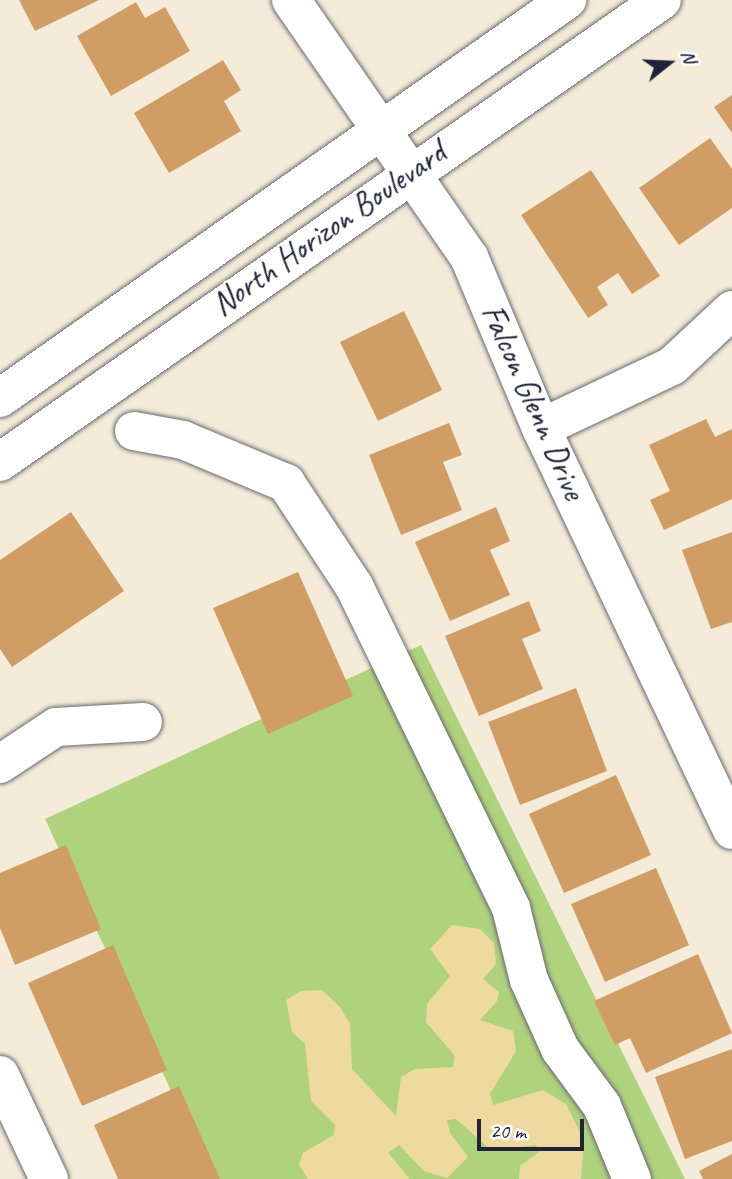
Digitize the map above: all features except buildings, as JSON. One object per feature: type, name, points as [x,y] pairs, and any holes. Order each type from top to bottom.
[{"type":"street","name":"Falcon Glenn Drive","points":[[291,0],[383,130],[414,168],[469,257],[541,428],[732,830]]},
{"type":"street","name":"North Horizon Boulevard","points":[[0,398],[567,0]]},
{"type":"street","name":"North Horizon Boulevard","points":[[0,462],[414,168],[662,0]]},
{"type":"street","points":[[541,428],[672,366],[732,310]]},
{"type":"street","points":[[134,431],[183,440],[286,483],[354,586],[511,908],[529,980],[555,1038],[602,1106],[632,1179]]},
{"type":"street","points":[[0,764],[56,726],[143,722]]},
{"type":"street","points":[[0,1075],[49,1179]]},
{"type":"green space","points":[[421,645],[685,1179],[212,1179],[45,819]]},
{"type":"sand","points":[[452,925],[480,929],[494,943],[496,964],[483,979],[499,992],[497,1001],[480,1020],[513,1031],[516,1051],[490,1094],[493,1105],[543,1090],[566,1104],[584,1141],[581,1179],[519,1179],[520,1166],[540,1151],[536,1145],[491,1150],[456,1119],[447,1120],[450,1133],[468,1157],[447,1178],[424,1171],[399,1145],[388,1153],[410,1179],[308,1179],[299,1165],[303,1153],[334,1135],[335,1125],[311,1101],[305,1044],[292,1032],[286,1000],[301,991],[322,990],[340,1007],[350,1024],[352,1069],[396,1116],[401,1077],[415,1069],[453,1067],[455,1056],[426,1022],[427,1004],[450,976],[430,949]]}]
